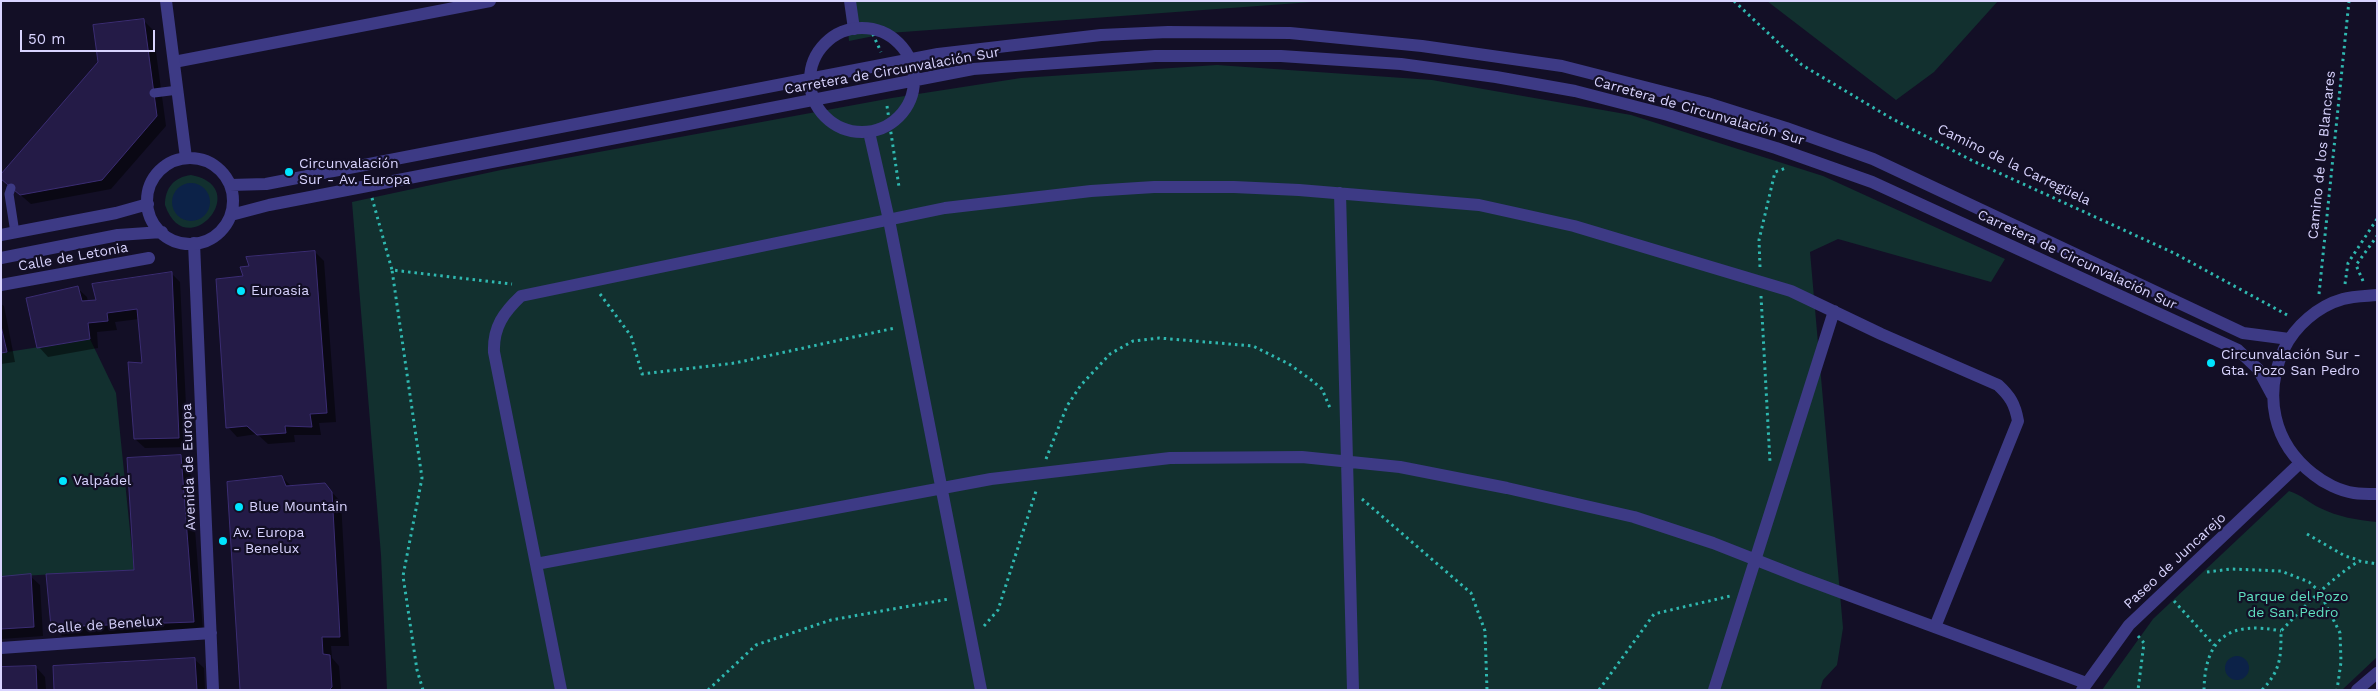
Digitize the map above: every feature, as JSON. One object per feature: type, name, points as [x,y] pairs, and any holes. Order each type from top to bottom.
[{"type":"street","points":[[166,1],[186,158]]},
{"type":"street","points":[[174,62],[448,5],[490,1]]},
{"type":"street","points":[[850,1],[854,29]]},
{"type":"street","points":[[854,29],[871,29],[887,34],[900,44],[910,59],[914,90],[908,105],[898,118],[885,128],[869,132],[851,131],[834,124],[820,112],[814,99],[810,78],[814,61],[823,45],[837,34],[854,29]]},
{"type":"street","name":"Carretera de Circunvalación Sur","points":[[230,185],[266,184],[910,59],[1008,44],[1168,32],[1280,33],[1422,46],[1562,66],[1707,103],[1786,128],[1873,160],[2243,333],[2288,339]]},
{"type":"street","name":"Carretera de Circunvalación Sur","points":[[231,215],[269,205],[973,69],[1075,60],[1155,56],[1281,56],[1401,64],[1496,76],[1575,91],[1668,115],[1731,134],[1872,182],[2238,350],[2258,369],[2272,395]]},
{"type":"street","points":[[869,132],[889,220],[981,690]]},
{"type":"street","points":[[186,158],[202,159],[214,165],[224,174],[230,185],[233,205],[231,215],[225,226],[217,234],[206,240],[182,243],[162,232],[154,224],[148,204],[149,190],[154,178],[164,167],[186,158]]},
{"type":"street","points":[[561,690],[494,352],[496,328],[506,311],[521,296],[954,207],[1091,191],[1154,187],[1234,187],[1340,193],[1479,205],[1574,226],[1791,291],[1998,385],[2010,396],[2016,407],[2018,421],[1935,627]]},
{"type":"street","points":[[1340,193],[1353,690]]},
{"type":"street","points":[[1,235],[116,213],[148,204]]},
{"type":"street","points":[[1,258],[118,235],[162,232]]},
{"type":"street","name":"Avenida de Europa","points":[[194,243],[214,690]]},
{"type":"street","name":"Calle de Letonia","points":[[1,284],[149,258]]},
{"type":"street","points":[[2373,295],[2343,299],[2318,310],[2302,323],[2288,339],[2276,366],[2272,395],[2275,420],[2285,443],[2300,464],[2324,482],[2353,493],[2377,494]]},
{"type":"street","points":[[1714,690],[1834,311]]},
{"type":"street","points":[[536,564],[991,479],[1170,458],[1302,457],[1400,468],[1477,482],[1634,517],[1755,559],[2084,686]]},
{"type":"street","name":"Paseo de Juncarejo","points":[[2084,686],[2129,625],[2300,464]]},
{"type":"street","name":"Calle de Benelux","points":[[1,648],[211,633]]},
{"type":"street","points":[[2358,690],[2377,673]]},
{"type":"lane","points":[[154,93],[178,90]]},
{"type":"lane","points":[[11,188],[9,194],[15,233]]},
{"type":"path","name":"Camino de la Carregüela","points":[[1734,1],[1802,65],[1889,117],[1973,161],[2174,253],[2302,323]]},
{"type":"path","name":"Camino de los Blancares","points":[[2318,310],[2349,1]]},
{"type":"path","points":[[866,20],[886,64]]},
{"type":"path","points":[[1760,276],[1759,240],[1774,172],[1790,166]]},
{"type":"path","points":[[372,198],[392,270],[422,478],[403,576],[417,670],[423,690]]},
{"type":"path","points":[[2343,299],[2348,263],[2377,219]]},
{"type":"path","points":[[2373,295],[2356,265],[2377,236]]},
{"type":"path","points":[[392,270],[520,284]]},
{"type":"path","points":[[599,294],[630,336],[642,374],[735,362],[898,328]]},
{"type":"path","points":[[1761,294],[1770,469]]},
{"type":"path","points":[[1044,464],[1067,406],[1081,385],[1110,354],[1133,341],[1159,338],[1253,346],[1310,378],[1322,389],[1331,411]]},
{"type":"path","points":[[979,631],[998,610],[1038,482]]},
{"type":"path","points":[[1357,494],[1471,593],[1485,631],[1487,690]]},
{"type":"path","points":[[2307,534],[2345,556],[2377,564]]},
{"type":"path","points":[[2262,690],[2273,678],[2281,660],[2281,631],[2319,591],[2359,561]]},
{"type":"path","points":[[2196,563],[2203,573],[2231,569],[2281,571],[2309,582],[2319,591],[2340,633],[2341,662],[2337,690]]},
{"type":"path","points":[[2166,592],[2214,645]]},
{"type":"path","points":[[1599,690],[1654,614],[1735,595]]},
{"type":"path","points":[[708,690],[756,645],[831,620],[955,598]]},
{"type":"path","points":[[2129,625],[2144,643],[2138,690]]},
{"type":"path","points":[[2204,690],[2204,677],[2214,645],[2230,632],[2242,628],[2262,628],[2281,631]]},
{"type":"green space","points":[[845,1],[1326,1],[889,33],[849,41]]},
{"type":"green space","points":[[1767,1],[1998,1],[1934,72],[1896,100]]},
{"type":"green space","points":[[1217,65],[1432,80],[1631,115],[1823,176],[2005,259],[1991,282],[1838,239],[1810,252],[1843,628],[1837,665],[1823,680],[1820,690],[387,690],[381,555],[352,202],[501,170],[892,98],[1021,78]]},
{"type":"green space","points":[[191,175],[209,182],[217,193],[216,206],[210,217],[199,225],[187,228],[175,222],[165,205],[165,199],[175,181]]},
{"type":"green space","name":"Valpádel","points":[[90,339],[116,393],[134,570],[1,577],[1,353]]},
{"type":"green space","name":"Parque del Pozo de San Pedro","points":[[2289,491],[2334,514],[2377,522],[2377,657],[2342,690],[2102,690],[2153,619]]},
{"type":"water","points":[[191,183],[204,189],[210,202],[204,215],[191,221],[178,215],[172,202],[178,189]]},
{"type":"water","points":[[2237,656],[2242,657],[2248,663],[2248,673],[2242,679],[2237,680],[2232,679],[2226,673],[2225,668],[2226,663],[2232,657]]},
{"type":"building","points":[[144,19],[157,116],[102,180],[20,195],[1,179],[1,174],[98,62],[93,25]]},
{"type":"building","points":[[315,251],[327,413],[310,414],[312,427],[285,426],[286,433],[257,435],[247,426],[226,428],[216,279],[243,276],[240,267],[249,266],[246,257]]},
{"type":"building","points":[[172,272],[179,438],[134,439],[128,362],[142,363],[137,309],[107,313],[108,321],[88,323],[90,339],[37,348],[26,298],[78,286],[82,301],[96,300],[92,284]]},
{"type":"building","points":[[1,326],[7,352],[1,353]]},
{"type":"building","points":[[181,455],[194,622],[51,627],[46,574],[134,570],[127,458]]},
{"type":"building","points":[[282,476],[286,486],[325,483],[332,492],[340,637],[322,637],[323,654],[330,655],[332,687],[329,690],[240,690],[227,482]]},
{"type":"building","points":[[31,574],[34,627],[1,629],[1,577]]},
{"type":"building","points":[[195,658],[197,690],[54,690],[53,666]]},
{"type":"building","points":[[36,666],[37,690],[1,690],[1,667]]},
{"type":"place","name":"Circunvalación Sur - Av. Europa","points":[[289,172]]},
{"type":"place","name":"Euroasia","points":[[241,291]]},
{"type":"place","name":"Circunvalación Sur - Gta. Pozo San Pedro","points":[[2211,363]]},
{"type":"place","name":"Valpádel","points":[[63,481]]},
{"type":"place","name":"Blue Mountain","points":[[239,507]]},
{"type":"place","name":"Av. Europa - Benelux","points":[[223,541]]}]
